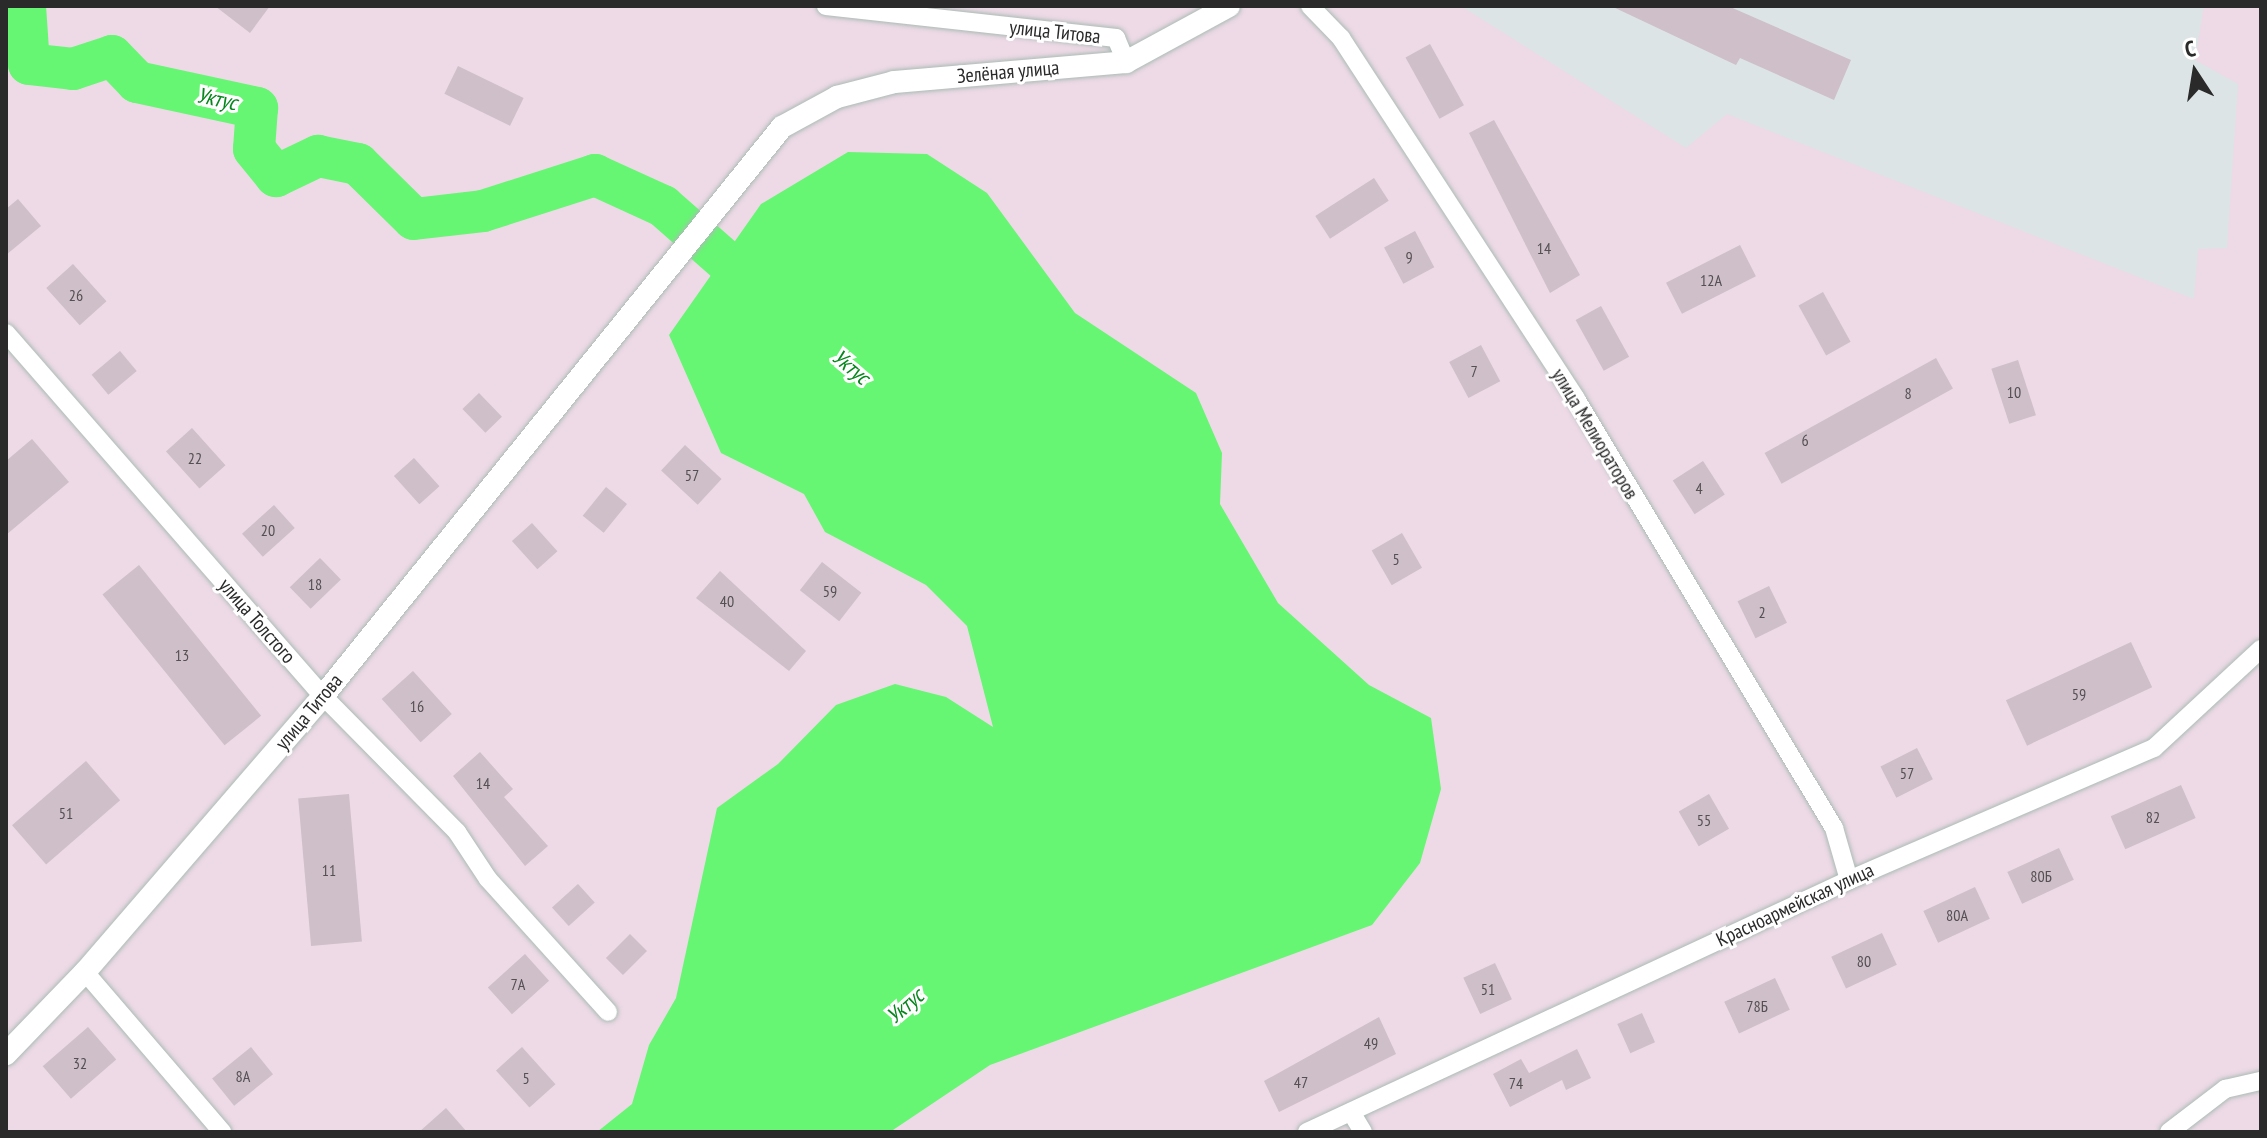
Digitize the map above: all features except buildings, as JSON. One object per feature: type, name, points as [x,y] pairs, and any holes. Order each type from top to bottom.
[{"type":"street","name":"улица Титова","points":[[826,6],[1116,38],[1126,62]]},
{"type":"street","name":"Зелёная улица","points":[[782,127],[837,97],[894,82],[1126,62],[1229,6]]},
{"type":"street","name":"улица Мелиораторов","points":[[1310,6],[1341,38],[1576,399],[1834,828],[1849,880]]},
{"type":"street","name":"улица Титова","points":[[6,1054],[85,972],[323,696],[782,127]]},
{"type":"street","name":"улица Толстого","points":[[6,333],[323,696],[457,832],[488,879],[608,1012]]},
{"type":"street","name":"Красноармейская улица","points":[[1307,1132],[1849,880],[2154,748],[2261,649]]},
{"type":"street","points":[[85,972],[222,1132]]},
{"type":"street","points":[[2169,1132],[2225,1089],[2261,1081]]},
{"type":"street","points":[[1351,1112],[1363,1132]]},
{"type":"shaded area","points":[[1461,6],[2204,6],[2195,60],[2238,84],[2227,248],[2198,249],[2194,299],[1727,114],[1686,148]]},
{"type":"water","points":[[848,152],[927,154],[987,193],[1075,313],[1196,393],[1222,453],[1220,504],[1278,603],[1369,685],[1431,718],[1441,789],[1420,863],[1372,925],[990,1065],[890,1132],[597,1132],[632,1104],[649,1045],[676,998],[717,808],[778,764],[836,705],[895,684],[946,697],[993,727],[967,626],[926,585],[825,532],[804,494],[721,453],[669,335],[761,204]]},
{"type":"waterway","name":"Уктус","points":[[25,6],[29,64],[73,69],[112,56],[137,82],[257,108],[254,149],[276,176],[318,156],[358,164],[414,219],[483,211],[595,175],[663,206],[762,293]]}]
